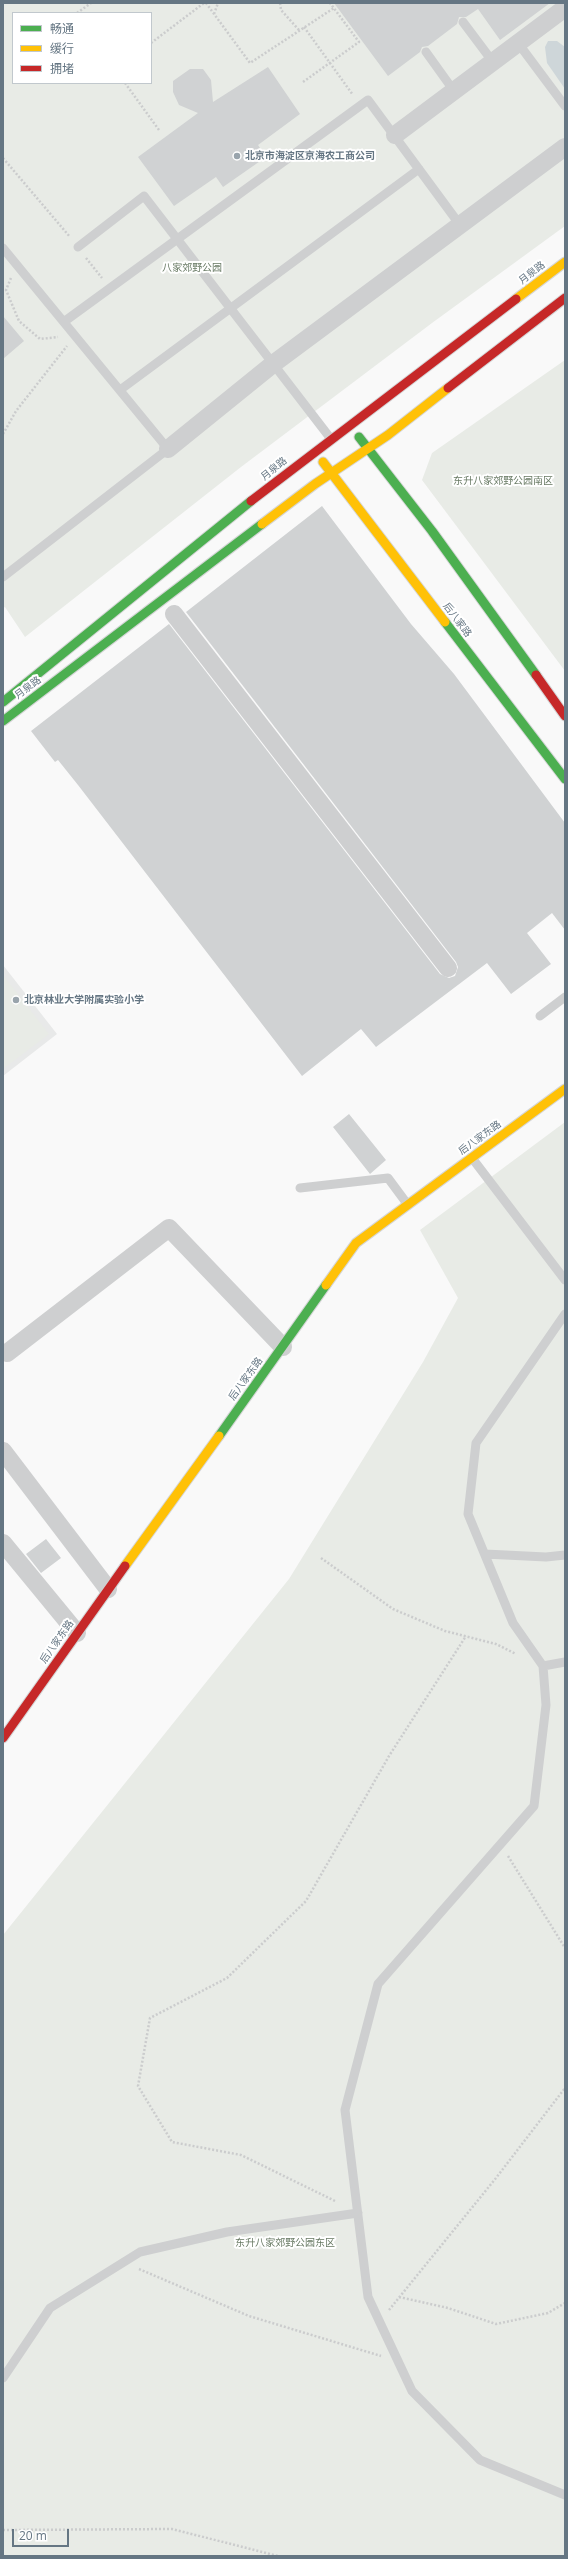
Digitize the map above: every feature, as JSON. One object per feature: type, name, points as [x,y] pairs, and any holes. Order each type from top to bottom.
[{"type":"main road","name":"月泉路","points":[[3,702],[331,439],[565,262]]},
{"type":"main road","name":"月泉路","points":[[3,721],[315,484],[388,435],[565,298]]},
{"type":"main road","points":[[349,426],[368,448],[432,531],[565,716]]},
{"type":"main road","name":"后八家路","points":[[315,452],[565,779]]},
{"type":"main road","name":"后八家东路","points":[[3,1738],[356,1243],[565,1089]]},
{"type":"street","points":[[395,136],[518,43],[563,15]]},
{"type":"street","points":[[168,449],[273,364],[565,147]]},
{"type":"street","points":[[174,614],[448,968]]},
{"type":"street","points":[[7,1353],[169,1228],[282,1347]]},
{"type":"street","points":[[3,1451],[108,1590]]},
{"type":"street","points":[[3,1543],[77,1633]]},
{"type":"lane","points":[[463,22],[493,62]]},
{"type":"lane","points":[[518,43],[565,106]]},
{"type":"lane","points":[[426,52],[454,91]]},
{"type":"lane","points":[[65,322],[109,288],[368,100],[460,225]]},
{"type":"lane","points":[[120,390],[419,169]]},
{"type":"lane","points":[[78,247],[144,196],[176,240],[331,439]]},
{"type":"lane","points":[[3,248],[76,335],[168,449],[3,577]]},
{"type":"lane","points":[[540,1016],[565,997]]},
{"type":"lane","points":[[472,1158],[565,1280]]},
{"type":"lane","points":[[300,1188],[388,1178],[408,1205]]},
{"type":"lane","points":[[565,1314],[476,1443],[468,1514],[513,1623],[543,1666],[546,1706],[534,1806],[378,1984],[345,2110],[368,2297],[412,2391],[480,2460],[565,2495]]},
{"type":"lane","points":[[485,1554],[546,1557],[565,1555]]},
{"type":"lane","points":[[543,1666],[565,1662]]},
{"type":"lane","points":[[3,2378],[50,2308],[140,2252],[227,2232],[358,2212]]},
{"type":"path","points":[[78,12],[91,3]]},
{"type":"path","points":[[152,42],[205,3],[250,62],[334,8]]},
{"type":"path","points":[[214,14],[218,3]]},
{"type":"path","points":[[280,3],[281,10],[299,30]]},
{"type":"path","points":[[303,82],[359,42],[330,3]]},
{"type":"path","points":[[304,27],[360,106]]},
{"type":"path","points":[[126,84],[159,130]]},
{"type":"path","points":[[3,158],[78,247],[109,288]]},
{"type":"path","points":[[16,264],[6,290],[19,321],[40,339],[76,335]]},
{"type":"path","points":[[3,434],[16,411],[76,335]]},
{"type":"path","points":[[321,1558],[393,1609],[445,1631],[496,1644],[543,1666]]},
{"type":"path","points":[[358,2212],[241,2155],[172,2142],[138,2086],[150,2018],[227,1978],[306,1901],[389,1756],[466,1636]]},
{"type":"path","points":[[501,1844],[565,1948]]},
{"type":"path","points":[[379,2321],[496,2178],[565,2088]]},
{"type":"path","points":[[123,2262],[249,2316],[398,2362]]},
{"type":"path","points":[[399,2297],[448,2308],[496,2324],[548,2313],[565,2303]]},
{"type":"path","points":[[3,2530],[172,2529],[278,2556]]},
{"type":"shaded area","points":[[548,41],[557,41],[565,47],[565,89],[547,63],[545,47]]},
{"type":"shaded area","name":"北京林业大学附属实验小学","points":[[3,965],[57,1034],[3,1076]]},
{"type":"green space","name":"八家郊野公园","points":[[3,3],[565,3],[565,226],[432,323],[241,467],[25,637],[5,607],[3,608]]},
{"type":"green space","name":"东升八家郊野公园南区","points":[[565,360],[565,671],[422,480],[432,453]]},
{"type":"green space","name":"北京林业大学附属实验小学","points":[[3,975],[49,1034],[3,1069]]},
{"type":"green space","name":"东升八家郊野公园东区","points":[[565,1122],[565,2556],[3,2556],[3,1935],[289,1579],[423,1362],[458,1298],[420,1230]]},
{"type":"building","points":[[334,3],[550,3],[500,40],[478,9],[466,17],[459,17],[457,24],[428,46],[422,47],[420,52],[388,76]]},
{"type":"building","points":[[268,67],[300,114],[258,145],[266,157],[223,187],[216,177],[174,206],[138,157],[198,113],[179,105],[173,92],[173,81],[190,69],[203,69],[211,80],[213,102]]},
{"type":"building","points":[[3,316],[24,341],[3,359]]},
{"type":"building","points":[[322,506],[411,624],[454,674],[565,823],[565,930],[552,913],[527,933],[551,964],[511,994],[487,963],[376,1047],[361,1029],[302,1076],[78,785],[58,760],[55,762],[31,731],[169,624],[440,974],[449,978],[455,976],[458,967],[456,962],[186,612]]},
{"type":"building","points":[[349,1114],[386,1160],[370,1174],[333,1127]]},
{"type":"building","points":[[46,1539],[61,1558],[41,1573],[26,1554]]},
{"type":"traffic: fast","points":[[359,437],[432,531],[536,675]]},
{"type":"traffic: fast","points":[[3,702],[251,501]]},
{"type":"traffic: fast","points":[[3,721],[262,524]]},
{"type":"traffic: fast","points":[[445,622],[565,779]]},
{"type":"traffic: fast","points":[[219,1436],[326,1285]]},
{"type":"traffic: slow","points":[[516,299],[565,262]]},
{"type":"traffic: slow","points":[[262,524],[315,484],[388,435],[448,388]]},
{"type":"traffic: slow","points":[[323,462],[445,622]]},
{"type":"traffic: slow","points":[[326,1285],[356,1243],[565,1089]]},
{"type":"traffic: slow","points":[[125,1566],[219,1436]]},
{"type":"traffic: jam","points":[[448,388],[565,298]]},
{"type":"traffic: jam","points":[[251,501],[516,299]]},
{"type":"traffic: jam","points":[[536,675],[565,716]]},
{"type":"traffic: jam","points":[[3,1738],[125,1566]]},
{"type":"place","name":"北京市海淀区京海农工商公司","points":[[237,156]]},
{"type":"place","name":"北京林业大学附属实验小学","points":[[16,1000]]}]
